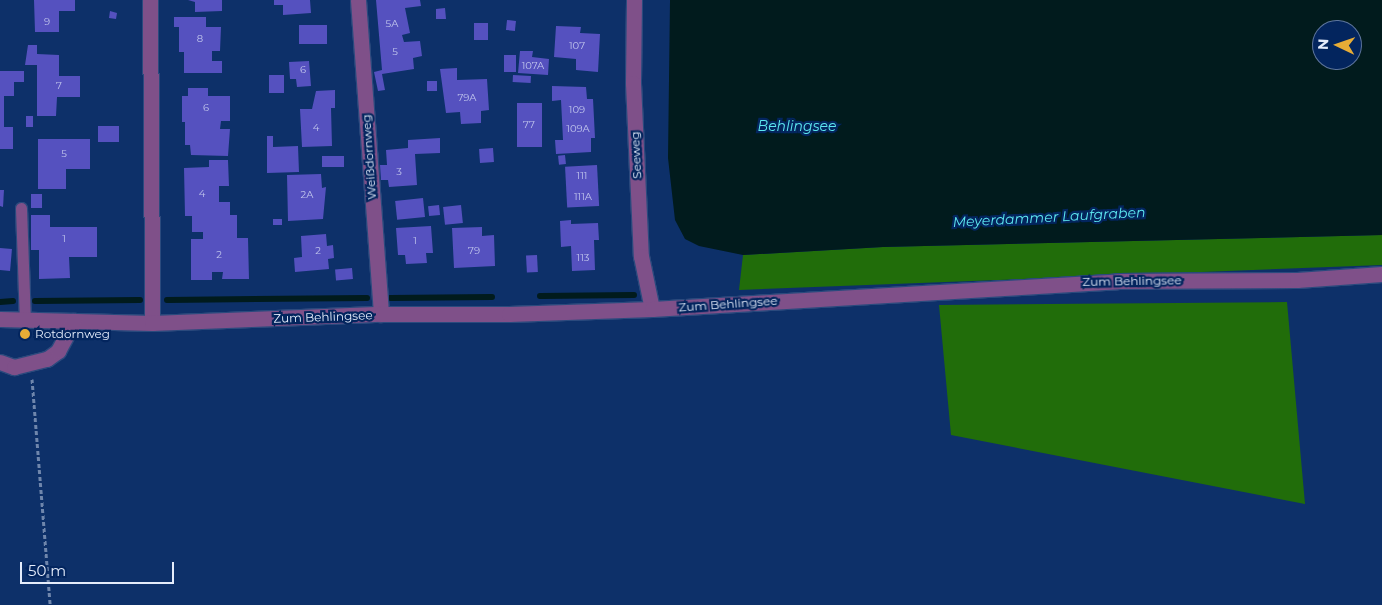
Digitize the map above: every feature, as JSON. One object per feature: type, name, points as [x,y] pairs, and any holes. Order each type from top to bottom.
[{"type":"street","points":[[150,0],[152,323]]},
{"type":"street","name":"Weißdornweg","points":[[358,0],[380,314]]},
{"type":"street","name":"Seeweg","points":[[634,0],[633,83],[641,256],[652,309]]},
{"type":"street","name":"Zum Behlingsee","points":[[0,319],[152,323],[380,314],[652,309],[1117,280],[1297,280],[1382,274]]},
{"type":"street","points":[[0,362],[14,367],[31,365],[58,351],[74,321]]},
{"type":"lane","points":[[21,208],[25,320]]},
{"type":"path","points":[[31,365],[50,605]]},
{"type":"green space","points":[[1382,235],[1382,265],[739,290],[743,255],[883,247]]},
{"type":"green space","points":[[1287,302],[1305,504],[951,435],[939,305]]},
{"type":"water","name":"Behlingsee","points":[[670,0],[1382,0],[1382,235],[883,247],[743,255],[699,246],[685,239],[675,220],[668,158]]},
{"type":"building","points":[[34,0],[75,0],[75,11],[59,11],[59,32],[35,32]]},
{"type":"building","points":[[188,0],[222,0],[222,11],[195,12],[195,2]]},
{"type":"building","points":[[274,0],[310,0],[311,13],[283,15],[283,5],[274,5]]},
{"type":"building","points":[[376,0],[420,0],[421,6],[405,8],[410,33],[402,35],[404,42],[420,41],[422,56],[413,58],[414,69],[382,74],[385,90],[378,91],[374,72],[382,70]]},
{"type":"building","points":[[445,8],[446,19],[436,19],[436,9]]},
{"type":"building","points":[[110,11],[117,13],[116,19],[109,18]]},
{"type":"building","points":[[174,17],[206,17],[206,27],[221,27],[220,51],[212,51],[212,61],[222,61],[222,73],[184,73],[184,52],[179,52],[179,27],[174,27]]},
{"type":"building","points":[[507,20],[516,21],[515,31],[506,30]]},
{"type":"building","points":[[474,23],[488,23],[488,40],[474,40]]},
{"type":"building","points":[[299,25],[327,25],[327,44],[299,44]]},
{"type":"building","points":[[556,26],[581,27],[580,33],[600,34],[598,72],[576,70],[576,59],[554,57]]},
{"type":"building","points":[[28,45],[37,45],[37,54],[59,55],[59,76],[80,76],[80,97],[57,97],[56,116],[37,116],[37,65],[25,65]]},
{"type":"building","points":[[520,51],[533,51],[532,57],[549,59],[548,75],[518,73]]},
{"type":"building","points":[[504,55],[516,55],[516,72],[504,72]]},
{"type":"building","points":[[309,61],[311,86],[297,87],[296,79],[290,79],[289,62]]},
{"type":"building","points":[[457,68],[457,80],[487,79],[489,110],[481,111],[481,123],[461,124],[460,112],[446,113],[440,69]]},
{"type":"building","points":[[0,71],[24,71],[24,82],[14,82],[14,96],[4,96],[4,127],[13,127],[13,149],[0,149]]},
{"type":"building","points":[[269,75],[284,75],[284,93],[269,93]]},
{"type":"building","points":[[513,75],[531,76],[531,83],[513,82]]},
{"type":"building","points":[[427,81],[437,81],[437,91],[427,91]]},
{"type":"building","points":[[552,86],[586,87],[587,99],[593,99],[595,138],[591,138],[591,152],[556,154],[555,140],[563,140],[561,100],[552,101]]},
{"type":"building","points":[[188,88],[208,88],[208,96],[230,96],[230,121],[221,121],[220,129],[230,129],[228,156],[191,155],[190,145],[185,145],[185,122],[182,122],[182,96],[188,96]]},
{"type":"building","points":[[335,90],[335,108],[331,108],[332,146],[302,147],[300,109],[312,109],[316,91]]},
{"type":"building","points":[[517,103],[542,103],[542,147],[517,147]]},
{"type":"building","points":[[26,116],[33,116],[33,127],[26,127]]},
{"type":"building","points":[[98,126],[119,126],[119,142],[98,142]]},
{"type":"building","points":[[267,136],[273,136],[273,147],[298,146],[299,172],[267,173]]},
{"type":"building","points":[[440,138],[440,153],[415,154],[417,185],[389,187],[388,180],[381,180],[380,165],[387,165],[386,150],[408,148],[408,140]]},
{"type":"building","points":[[38,139],[90,139],[90,169],[66,169],[66,189],[38,189]]},
{"type":"building","points":[[493,148],[494,162],[480,163],[479,149]]},
{"type":"building","points":[[565,155],[566,164],[559,165],[558,156]]},
{"type":"building","points":[[322,156],[344,156],[344,167],[322,167]]},
{"type":"building","points":[[209,160],[228,160],[229,186],[219,186],[219,202],[230,202],[230,215],[237,215],[237,238],[248,238],[249,279],[222,279],[223,272],[212,272],[212,280],[191,280],[191,239],[203,239],[203,232],[192,232],[192,216],[185,216],[184,168],[209,167]]},
{"type":"building","points":[[597,165],[599,206],[567,208],[565,167]]},
{"type":"building","points":[[321,174],[322,188],[326,187],[323,219],[288,221],[287,175]]},
{"type":"building","points":[[0,190],[4,190],[3,207],[0,206]]},
{"type":"building","points":[[31,194],[42,194],[42,208],[31,208]]},
{"type":"building","points":[[423,198],[425,217],[397,220],[395,201]]},
{"type":"building","points":[[439,205],[440,215],[429,216],[428,206]]},
{"type":"building","points":[[461,205],[463,223],[445,225],[443,207]]},
{"type":"building","points":[[31,215],[50,215],[50,227],[97,227],[97,257],[69,257],[70,278],[39,279],[39,250],[31,250]]},
{"type":"building","points":[[273,219],[282,219],[282,225],[273,225]]},
{"type":"building","points":[[571,220],[571,224],[598,223],[599,240],[594,240],[595,270],[572,271],[571,246],[561,247],[560,221]]},
{"type":"building","points":[[431,226],[433,253],[426,253],[427,263],[406,264],[405,255],[398,255],[396,228]]},
{"type":"building","points":[[482,227],[482,236],[494,235],[495,266],[454,268],[452,228]]},
{"type":"building","points":[[326,234],[327,246],[333,245],[334,258],[328,259],[329,269],[295,272],[294,258],[302,257],[301,236]]},
{"type":"building","points":[[0,248],[12,249],[10,271],[0,270]]},
{"type":"building","points":[[537,255],[538,272],[527,273],[526,256]]},
{"type":"building","points":[[352,268],[353,279],[336,280],[335,269]]},
{"type":"waterway","name":"Meyerdammer Laufgraben","points":[[540,296],[634,295]]},
{"type":"waterway","name":"Meyerdammer Laufgraben","points":[[390,298],[492,297]]},
{"type":"waterway","name":"Meyerdammer Laufgraben","points":[[167,300],[367,298]]},
{"type":"waterway","name":"Meyerdammer Laufgraben","points":[[35,301],[140,300]]},
{"type":"waterway","name":"Meyerdammer Laufgraben","points":[[0,302],[13,301]]},
{"type":"place","name":"Rotdornweg","points":[[25,334]]}]
